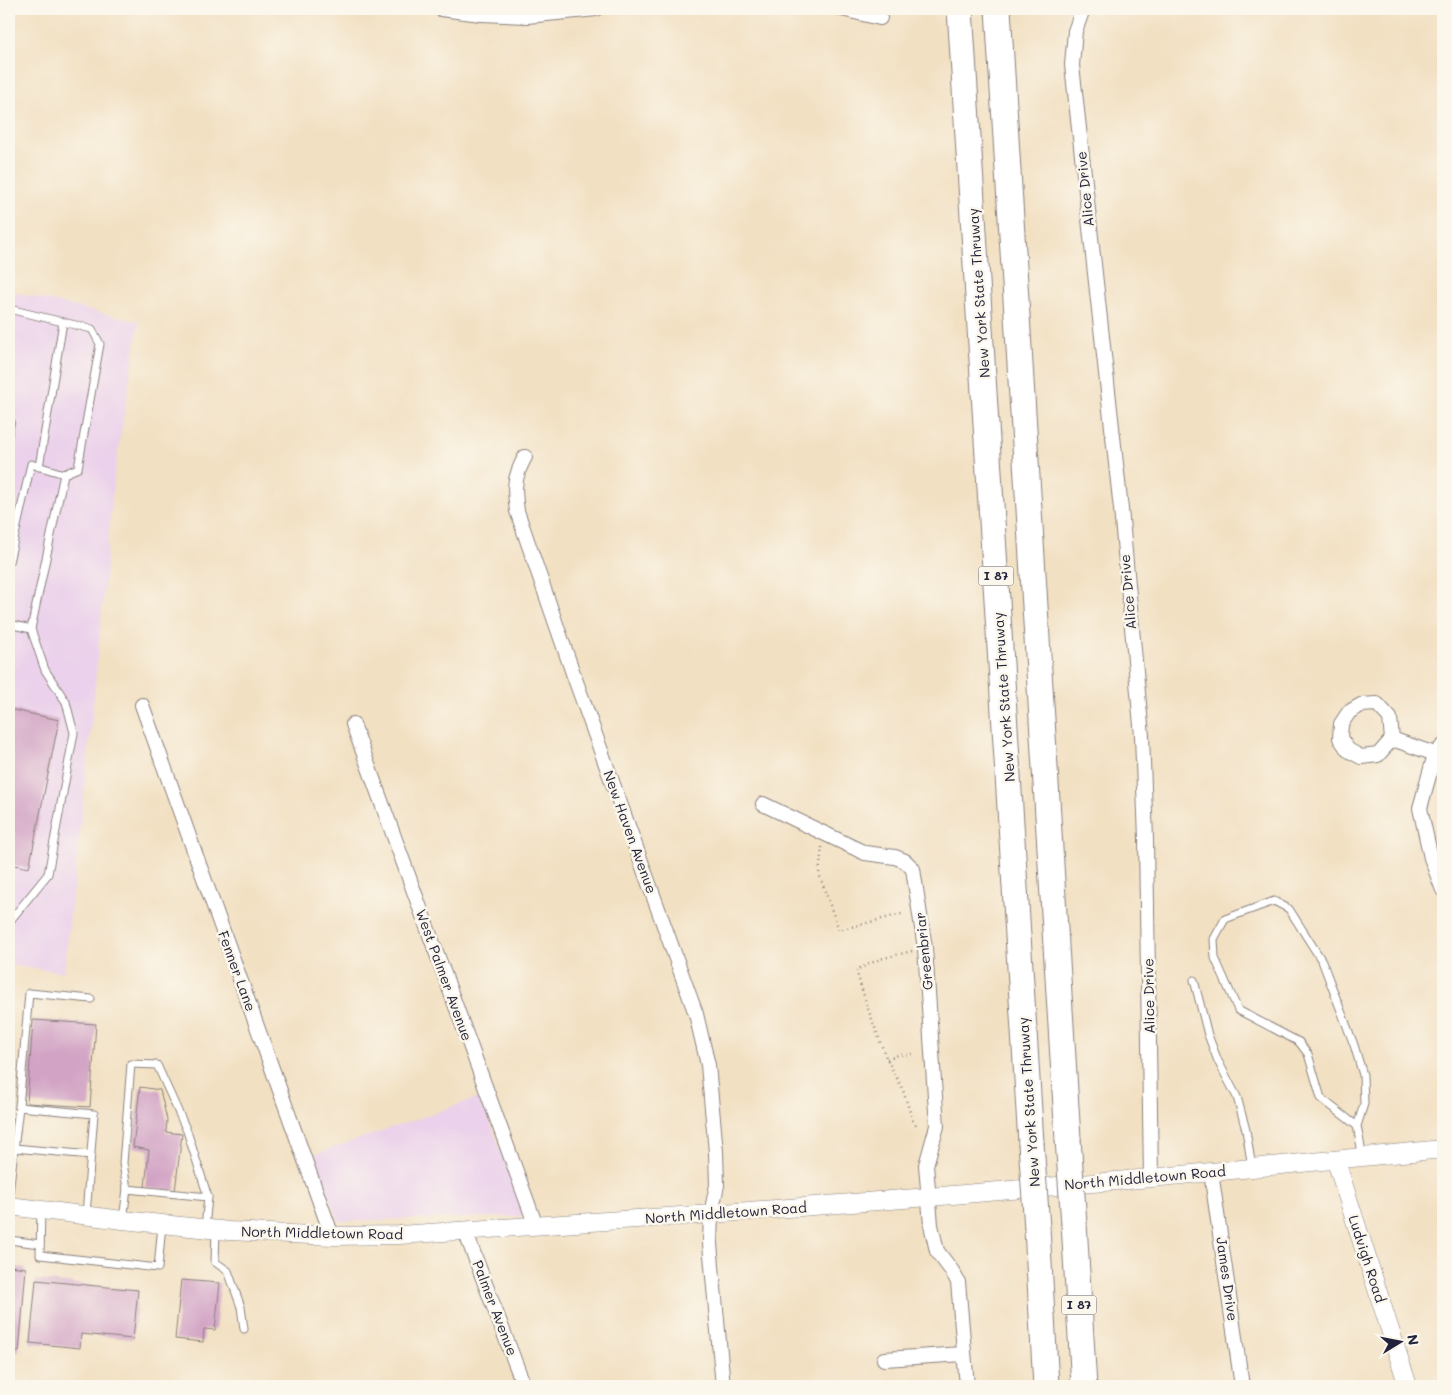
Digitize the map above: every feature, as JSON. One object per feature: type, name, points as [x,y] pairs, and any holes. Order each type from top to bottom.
[{"type":"highway","name":"New York State Thruway","points":[[960,9],[1046,1386]]},
{"type":"highway","name":"I 87","points":[[998,9],[1084,1386]]},
{"type":"street","points":[[441,9],[519,16],[596,9]]},
{"type":"street","points":[[842,9],[880,18]]},
{"type":"street","name":"Alice Drive","points":[[1083,9],[1075,31],[1072,64],[1121,509],[1142,736],[1146,839],[1151,1178]]},
{"type":"street","name":"New Haven Avenue","points":[[525,457],[518,470],[514,487],[517,511],[574,676],[696,1014],[708,1065],[717,1185],[711,1214],[710,1244],[723,1386]]},
{"type":"street","name":"Fenner Lane","points":[[142,705],[332,1236]]},
{"type":"street","name":"West Palmer Avenue","points":[[352,724],[536,1226]]},
{"type":"street","points":[[1392,739],[1439,750],[1420,808],[1431,858],[1443,890]]},
{"type":"street","name":"Greenbriar","points":[[763,804],[865,853],[895,857],[906,861],[913,869],[926,948],[936,1126],[926,1165],[933,1239],[937,1251],[958,1282],[967,1386]]},
{"type":"street","name":"North Middletown Road","points":[[9,1206],[210,1229],[332,1236],[399,1235],[929,1198],[1252,1169],[1443,1149]]},
{"type":"street","name":"Ludvigh Road","points":[[1336,1160],[1408,1386]]},
{"type":"street","name":"James Drive","points":[[1211,1172],[1242,1386]]},
{"type":"street","name":"Palmer Avenue","points":[[465,1231],[524,1386]]},
{"type":"street","points":[[884,1359],[964,1354]]},
{"type":"lane","points":[[9,309],[92,329],[100,344],[78,468],[64,474],[31,464],[9,562]]},
{"type":"lane","points":[[39,467],[63,322]]},
{"type":"lane","points":[[9,922],[48,874],[74,733],[66,702],[45,670],[31,629],[64,474]]},
{"type":"lane","points":[[9,624],[31,629]]},
{"type":"lane","points":[[1358,1126],[1321,1098],[1308,1054],[1299,1042],[1238,1010],[1215,958],[1214,939],[1225,919],[1274,901],[1289,910],[1322,961],[1354,1045],[1363,1075],[1364,1104],[1358,1126],[1363,1158]]},
{"type":"lane","points":[[1194,980],[1208,1034],[1218,1061],[1237,1097],[1246,1130],[1252,1169]]},
{"type":"lane","points":[[9,1193],[29,993],[91,999]]},
{"type":"lane","points":[[123,1220],[127,1189],[123,1163],[131,1064],[157,1065],[187,1131],[208,1197],[215,1262],[228,1271],[241,1307],[244,1329]]},
{"type":"lane","points":[[19,1107],[94,1114],[86,1215]]},
{"type":"lane","points":[[14,1148],[91,1155]]},
{"type":"lane","points":[[127,1189],[208,1197]]},
{"type":"lane","points":[[41,1210],[40,1256],[158,1268],[162,1224]]},
{"type":"lane","points":[[9,1240],[40,1244]]},
{"type":"path","points":[[826,834],[820,856],[819,874],[839,930],[920,910]]},
{"type":"path","points":[[918,1128],[912,1120],[903,1090],[887,1059],[856,970],[880,959],[926,948]]},
{"type":"path","points":[[887,1059],[898,1055],[912,1054]]},
{"type":"shaded area","points":[[9,291],[139,322],[114,477],[92,719],[64,972],[9,965]]},
{"type":"shaded area","points":[[481,1097],[525,1216],[339,1221],[312,1155]]},
{"type":"building","points":[[9,418],[15,420],[10,446],[9,446]]},
{"type":"building","points":[[9,709],[59,720],[29,868],[9,864]]},
{"type":"building","points":[[33,1020],[96,1024],[90,1107],[27,1103]]},
{"type":"building","points":[[140,1087],[160,1090],[167,1120],[166,1132],[182,1134],[175,1191],[145,1187],[149,1150],[133,1147]]},
{"type":"building","points":[[9,1266],[26,1268],[19,1352],[9,1351]]},
{"type":"building","points":[[36,1280],[138,1290],[133,1339],[81,1334],[80,1348],[30,1343]]},
{"type":"building","points":[[181,1280],[220,1283],[215,1330],[204,1329],[203,1342],[175,1339]]}]
